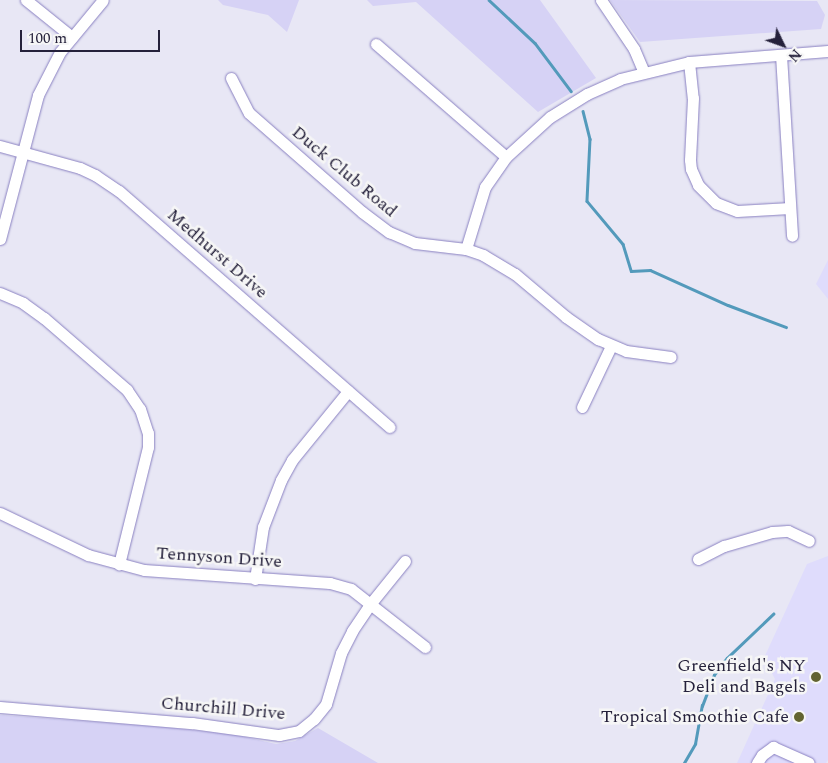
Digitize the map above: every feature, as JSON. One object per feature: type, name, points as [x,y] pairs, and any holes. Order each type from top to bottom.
[{"type":"street","points":[[26,0],[72,37]]},
{"type":"street","points":[[0,239],[38,95],[49,69],[72,37],[103,0]]},
{"type":"street","points":[[601,0],[634,48],[644,72]]},
{"type":"street","points":[[376,44],[506,157]]},
{"type":"street","points":[[466,249],[485,188],[506,157],[535,129],[570,104],[612,83],[644,72],[690,62],[828,51]]},
{"type":"street","points":[[781,55],[792,236]]},
{"type":"street","points":[[690,62],[693,98],[690,160],[691,169],[698,186],[716,203],[737,210],[790,208]]},
{"type":"street","name":"Duck Club Road","points":[[231,78],[249,113],[376,224],[415,243],[466,249],[504,266],[567,318],[611,346],[641,354],[671,357]]},
{"type":"street","name":"Medhurst Drive","points":[[0,146],[80,168],[95,175],[119,191],[390,427]]},
{"type":"street","points":[[0,293],[24,303],[44,318],[127,390],[140,409],[148,433],[148,447],[119,564]]},
{"type":"street","points":[[582,407],[611,346]]},
{"type":"street","points":[[255,579],[263,527],[281,480],[292,460],[348,391]]},
{"type":"street","name":"Tennyson Drive","points":[[0,513],[88,555],[144,570],[330,583],[351,589],[425,647]]},
{"type":"street","points":[[698,559],[724,546],[772,532],[788,531],[808,542]]},
{"type":"street","name":"Churchill Drive","points":[[0,707],[192,723],[279,735],[299,732],[314,719],[326,704],[341,653],[352,631],[371,603],[405,561]]},
{"type":"street","points":[[758,763],[762,755],[773,747],[809,763]]},
{"type":"shaded area","points":[[218,0],[299,0],[287,32],[268,15],[223,5]]},
{"type":"shaded area","points":[[367,0],[540,0],[596,78],[538,112],[416,2],[373,6]]},
{"type":"shaded area","points":[[610,0],[817,1],[825,15],[821,29],[640,42]]},
{"type":"shaded area","points":[[828,260],[828,299],[816,284]]},
{"type":"shaded area","points":[[828,556],[828,760],[826,763],[737,763],[775,679],[764,658],[807,564]]},
{"type":"shaded area","points":[[0,715],[164,727],[236,735],[276,744],[295,741],[318,728],[378,763],[0,763]]},
{"type":"waterway","points":[[489,0],[535,43],[571,91]]},
{"type":"waterway","points":[[583,111],[590,139],[587,201],[623,244],[631,271],[650,270],[728,305],[786,327]]},
{"type":"waterway","points":[[684,763],[695,744],[702,706],[714,675],[727,658],[773,614]]},
{"type":"place","name":"Greenfield's NY Deli and Bagels","points":[[816,677]]},
{"type":"place","name":"Tropical Smoothie Cafe","points":[[799,717]]}]
